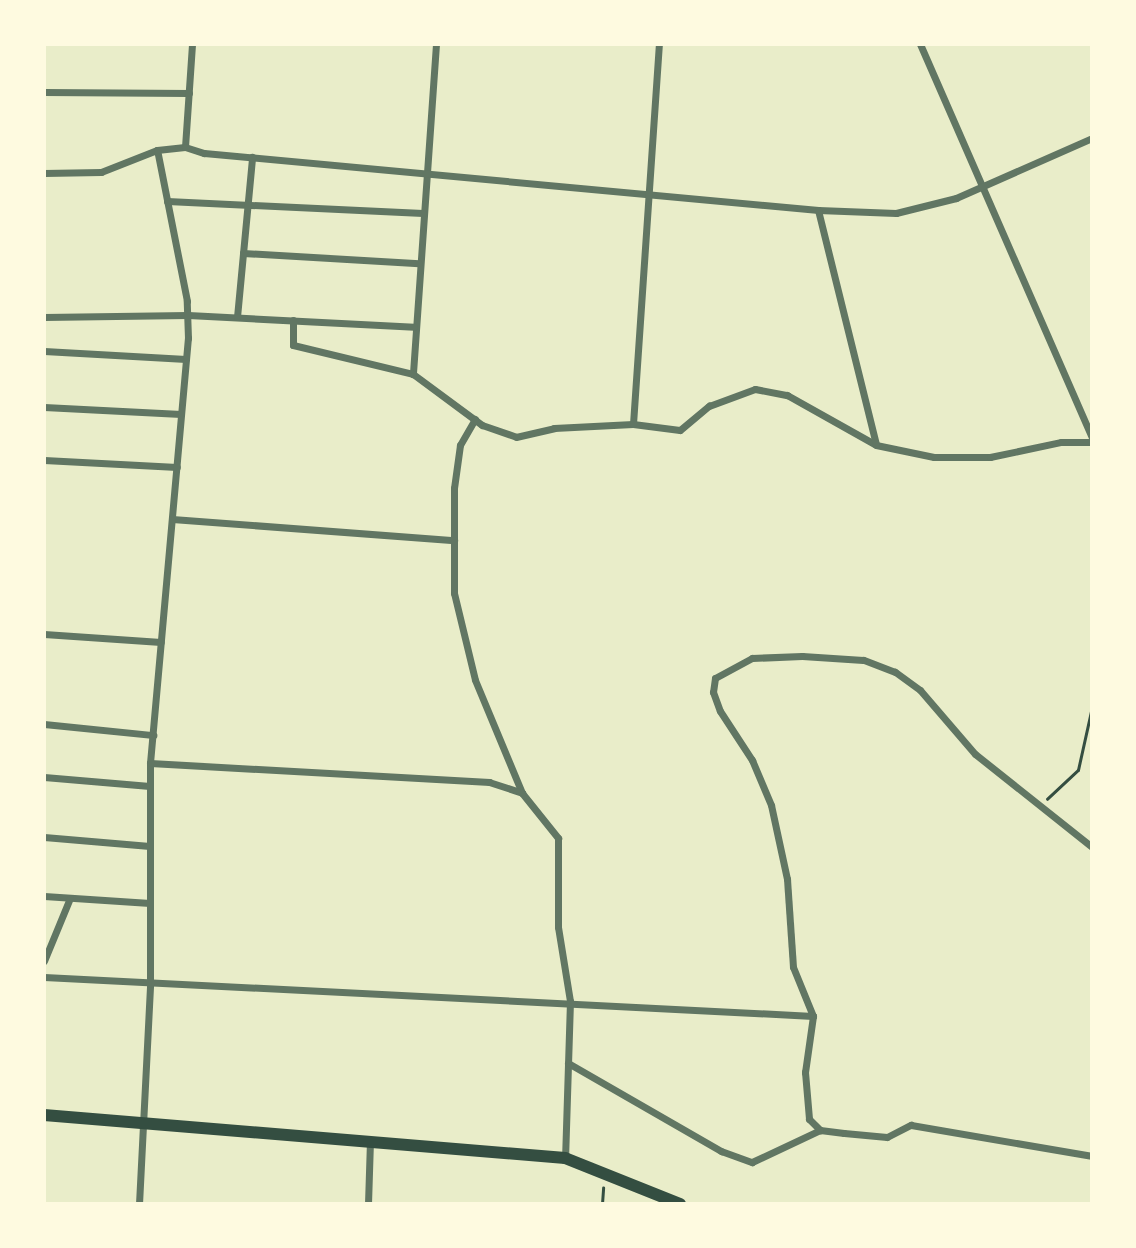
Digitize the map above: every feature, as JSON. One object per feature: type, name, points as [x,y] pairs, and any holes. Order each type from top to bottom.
[{"type":"main road","points":[[44,1115],[143,1121],[565,1158],[680,1204]]},
{"type":"street","points":[[185,147],[192,44]]},
{"type":"street","points":[[413,374],[414,327],[436,44]]},
{"type":"street","points":[[633,424],[659,44]]},
{"type":"street","points":[[293,320],[293,345],[413,374],[499,434],[516,436],[554,428],[633,424],[680,430],[709,406],[755,389],[787,395],[876,445],[934,457],[990,457],[1061,442],[1092,440],[979,187],[920,44]]},
{"type":"street","points":[[44,92],[189,93]]},
{"type":"street","points":[[44,173],[101,172],[157,150],[185,147],[252,157],[818,211],[896,214],[956,198],[1092,138]]},
{"type":"street","points":[[139,1204],[150,984],[150,763],[188,315],[157,150]]},
{"type":"street","points":[[237,317],[252,157]]},
{"type":"street","points":[[167,201],[423,213]]},
{"type":"street","points":[[818,211],[876,445]]},
{"type":"street","points":[[243,253],[419,263]]},
{"type":"street","points":[[44,317],[188,315],[414,327]]},
{"type":"street","points":[[44,351],[186,359]]},
{"type":"street","points":[[44,407],[181,414]]},
{"type":"street","points":[[475,419],[460,445],[454,540],[454,593],[464,646],[522,793],[558,838],[558,927],[570,1001],[565,1158]]},
{"type":"street","points":[[44,460],[177,467]]},
{"type":"street","points":[[172,519],[454,540]]},
{"type":"street","points":[[44,634],[161,642]]},
{"type":"street","points":[[820,1130],[809,1119],[805,1072],[813,1016],[793,967],[787,879],[772,805],[752,760],[720,711],[713,692],[715,678],[752,658],[863,660],[884,668],[920,690],[975,754],[1092,846]]},
{"type":"street","points":[[44,724],[153,735]]},
{"type":"street","points":[[150,763],[489,782],[522,793]]},
{"type":"street","points":[[44,777],[150,786]]},
{"type":"street","points":[[44,837],[150,846]]},
{"type":"street","points":[[44,896],[150,903]]},
{"type":"street","points":[[44,961],[70,898]]},
{"type":"street","points":[[44,977],[150,984],[570,1001],[813,1016]]},
{"type":"street","points":[[568,1063],[721,1151],[752,1162],[820,1130],[887,1137],[911,1125],[1092,1156]]},
{"type":"street","points":[[368,1204],[370,1142]]},
{"type":"path","points":[[1040,806],[1078,770],[1092,707]]}]
